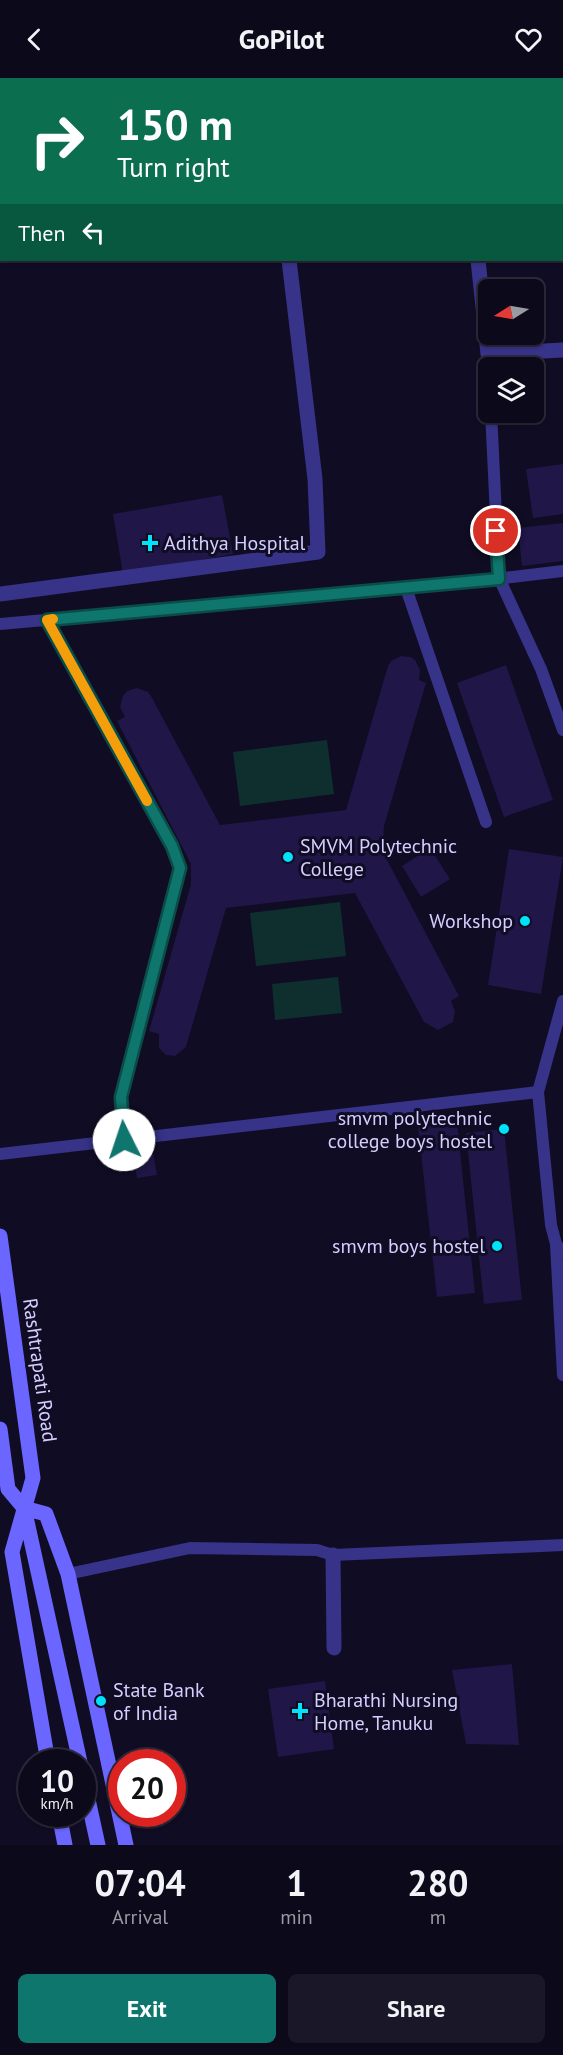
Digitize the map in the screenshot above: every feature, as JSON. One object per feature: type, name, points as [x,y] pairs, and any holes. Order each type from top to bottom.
[{"type":"street","points":[[0,594],[318,552],[315,479],[289,261]]},
{"type":"street","points":[[478,261],[488,354],[563,350]]},
{"type":"street","name":"Rashtrapati Road","points":[[0,1236],[33,1478],[24,1508]]},
{"type":"street","name":"Rashtrapati Road","points":[[0,1429],[8,1489],[24,1508],[77,1749]]},
{"type":"street","points":[[45,1749],[6,1553],[24,1508],[46,1514],[68,1574],[126,1845]]},
{"type":"street","points":[[333,1555],[334,1648]]},
{"type":"street","points":[[62,1827],[66,1845]]},
{"type":"street","points":[[94,1827],[98,1845]]},
{"type":"lane","points":[[492,423],[499,579],[541,669],[563,730]]},
{"type":"lane","points":[[0,624],[406,588],[563,571]]},
{"type":"lane","points":[[406,588],[486,822]]},
{"type":"lane","points":[[47,620],[172,846],[180,868],[121,1097],[124,1140]]},
{"type":"lane","points":[[563,1001],[538,1092],[551,1225],[559,1248],[563,1375]]},
{"type":"lane","points":[[0,1154],[538,1092]]},
{"type":"lane","points":[[68,1574],[190,1548],[317,1550],[333,1555],[563,1545]]},
{"type":"green space","points":[[327,740],[334,794],[240,806],[233,752]]},
{"type":"green space","points":[[340,902],[346,956],[256,966],[250,913]]},
{"type":"green space","points":[[338,977],[342,1013],[275,1020],[272,984]]},
{"type":"building","points":[[563,464],[563,514],[533,518],[526,469]]},
{"type":"building","points":[[222,495],[233,554],[123,574],[113,514]]},
{"type":"building","points":[[563,523],[563,561],[522,566],[518,528]]},
{"type":"building","name":"SMVM Polytechnic College","points":[[401,656],[415,660],[420,670],[419,680],[426,683],[384,826],[383,843],[387,860],[459,996],[451,1001],[455,1011],[453,1022],[438,1030],[424,1022],[355,893],[226,908],[186,1047],[175,1056],[166,1055],[159,1048],[159,1034],[149,1031],[191,884],[191,864],[117,721],[125,717],[120,707],[123,696],[127,691],[137,688],[148,692],[220,825],[346,810],[388,666],[391,661]]},
{"type":"building","points":[[506,665],[553,800],[504,817],[457,683]]},
{"type":"building","points":[[430,848],[450,879],[421,897],[402,866]]},
{"type":"building","name":"Workshop","points":[[509,849],[563,857],[541,994],[488,985]]},
{"type":"building","points":[[457,1123],[475,1293],[437,1297],[418,1126]]},
{"type":"building","name":"smvm boys hostel","points":[[504,1129],[522,1300],[484,1304],[466,1133]]},
{"type":"building","points":[[153,1152],[157,1175],[137,1178],[133,1155]]},
{"type":"building","points":[[512,1664],[519,1745],[466,1744],[452,1670]]},
{"type":"building","points":[[325,1681],[334,1749],[278,1757],[268,1689]]},
{"type":"slow traffic","points":[[53,619],[47,620],[147,801]]},
{"type":"place","name":"Adithya Hospital","points":[[150,543]]},
{"type":"place","name":"SMVM Polytechnic College","points":[[288,857]]},
{"type":"place","name":"Workshop","points":[[525,921]]},
{"type":"place","name":"smvm polytechnic college boys hostel","points":[[504,1129]]},
{"type":"place","name":"smvm boys hostel","points":[[497,1246]]},
{"type":"place","name":"State Bank of India","points":[[101,1701]]},
{"type":"place","name":"Bharathi Nursing Home, Tanuku","points":[[300,1711]]},
{"type":"route","points":[[124,1140],[121,1097],[176,892],[180,868],[172,846],[47,620],[499,579],[496,531]]}]
